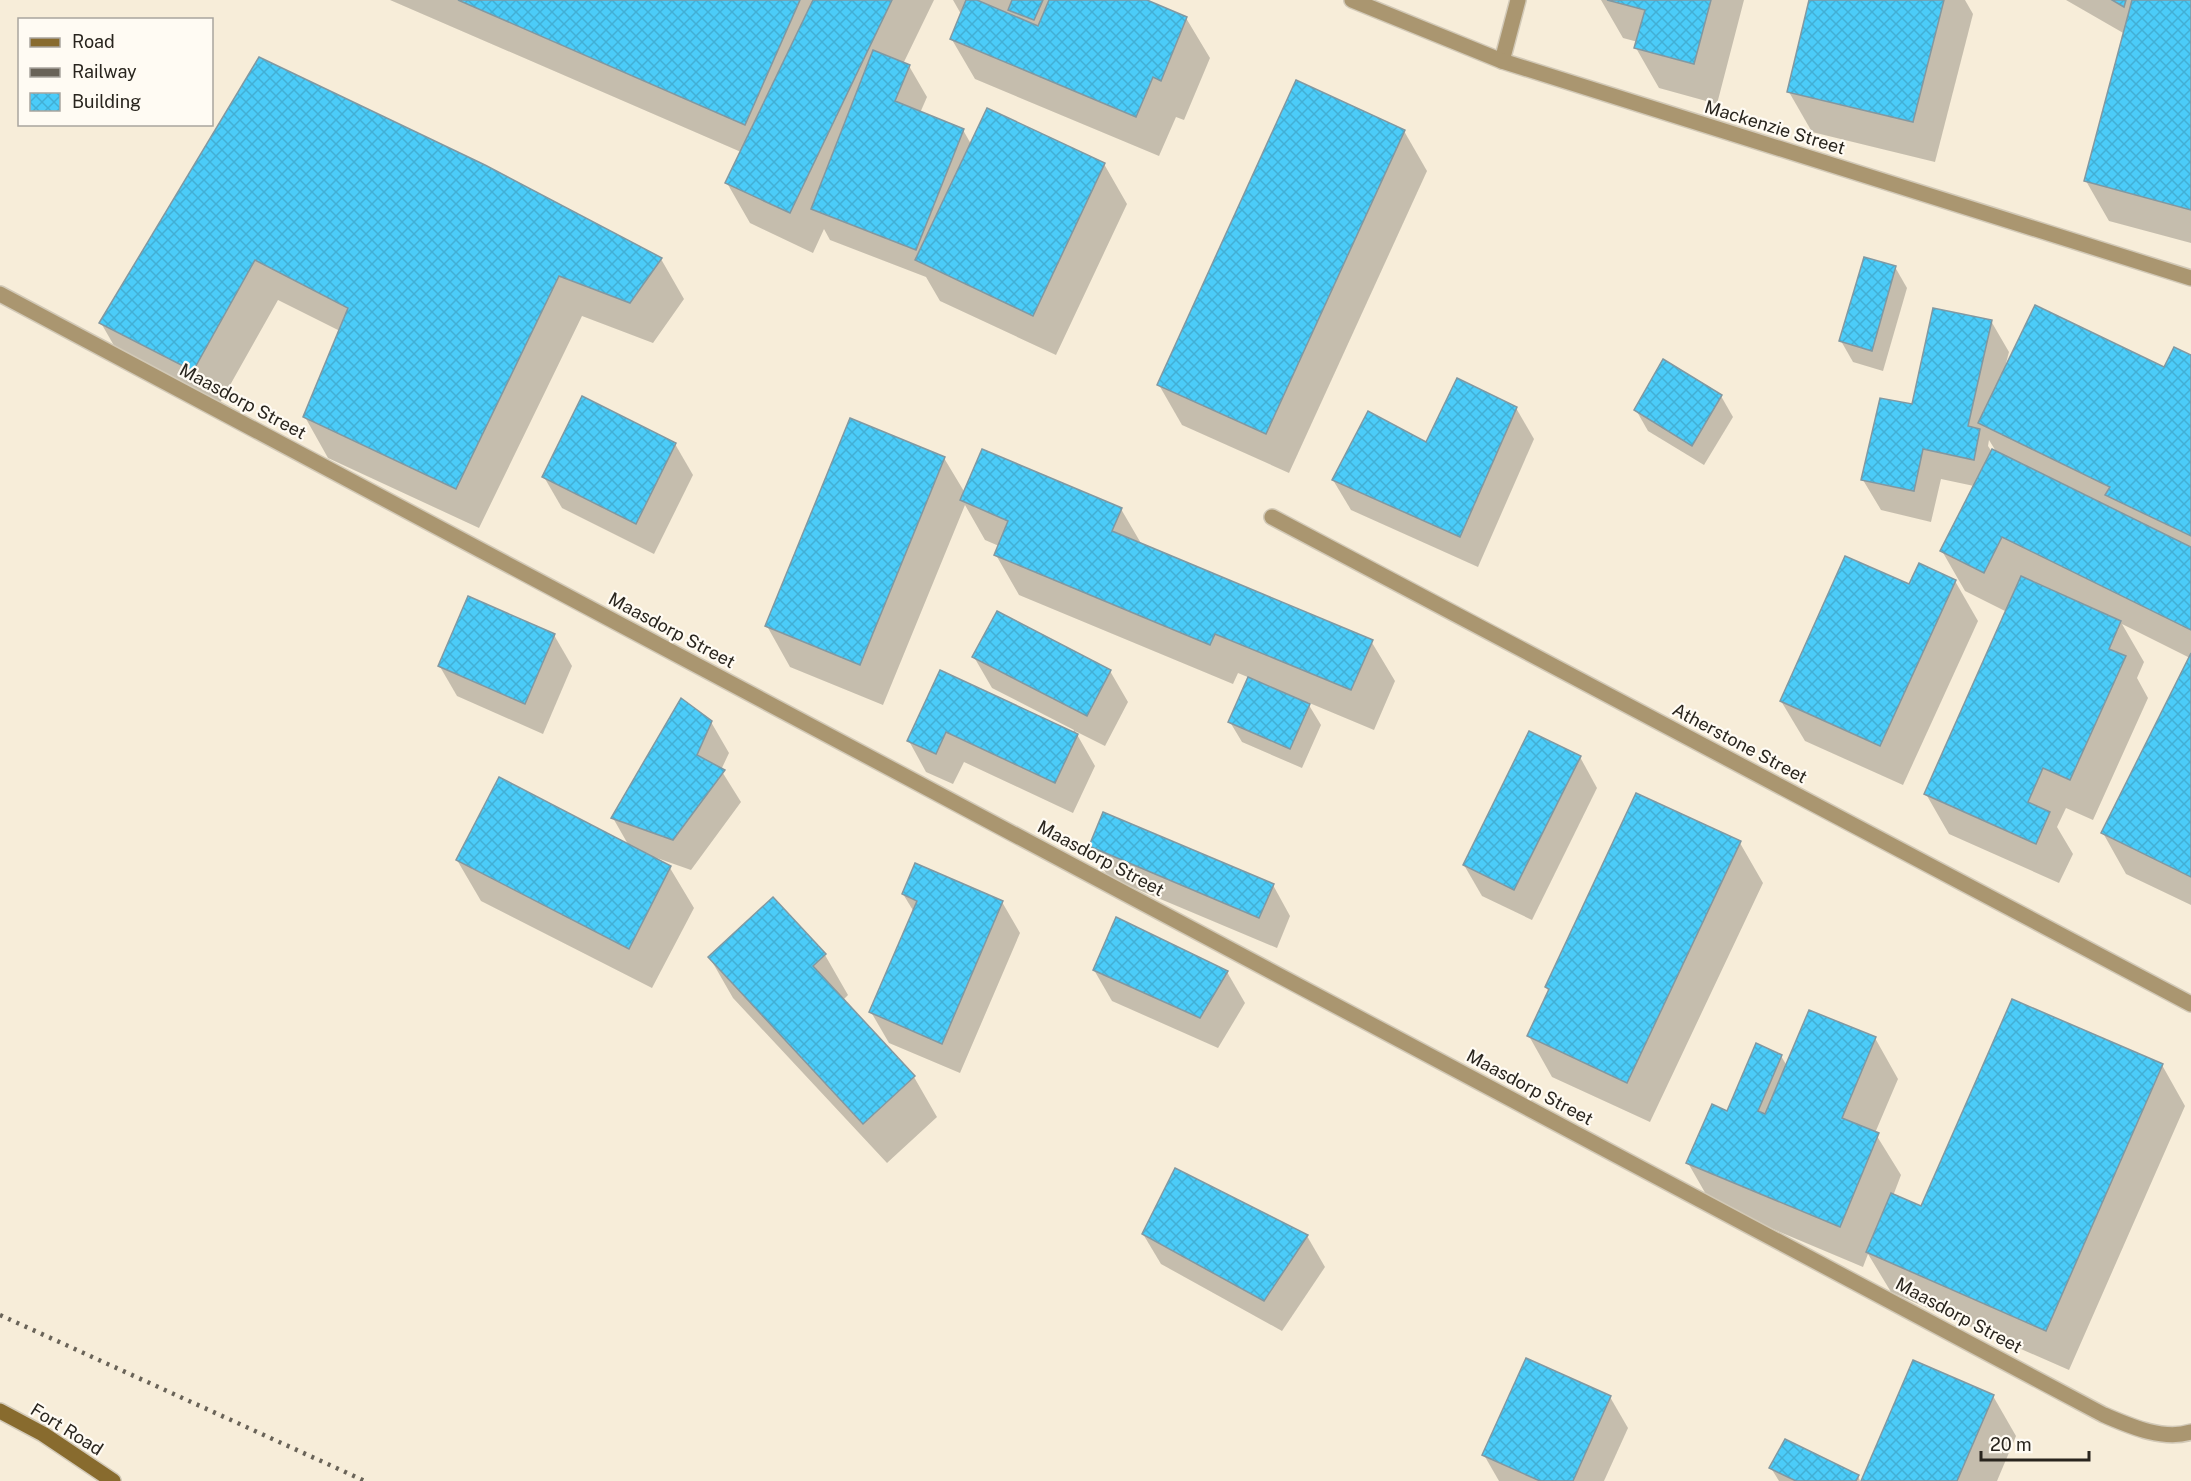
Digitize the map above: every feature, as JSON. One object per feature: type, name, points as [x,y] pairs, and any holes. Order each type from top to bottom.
[{"type":"main road","name":"Fort Road","points":[[0,1411],[43,1434],[113,1481]]},
{"type":"street","name":"Mackenzie Street","points":[[1352,0],[1502,61],[2191,278]]},
{"type":"street","points":[[1502,61],[1518,0]]},
{"type":"street","name":"Maasdorp Street","points":[[0,294],[2104,1415],[2142,1430],[2181,1435],[2191,1432]]},
{"type":"street","name":"Atherstone Street","points":[[1272,517],[2191,1004]]},
{"type":"building","points":[[458,0],[800,0],[745,125]]},
{"type":"building","points":[[813,0],[892,0],[790,213],[725,183]]},
{"type":"building","points":[[966,0],[977,0],[1038,26],[1049,0],[1147,0],[1187,17],[1161,81],[1153,77],[1136,117],[950,39]]},
{"type":"building","points":[[1012,0],[1043,0],[1034,20],[1008,10]]},
{"type":"building","points":[[1607,0],[1711,0],[1694,64],[1634,48],[1645,10]]},
{"type":"building","points":[[1809,0],[1944,0],[1913,122],[1787,92]]},
{"type":"building","points":[[2112,0],[2126,0],[2124,7]]},
{"type":"building","points":[[2132,0],[2191,0],[2191,210],[2084,181]]},
{"type":"building","points":[[873,50],[910,65],[895,101],[964,129],[916,250],[811,209]]},
{"type":"building","points":[[259,57],[485,165],[662,258],[630,303],[559,276],[456,489],[303,417],[348,308],[255,260],[193,371],[99,323]]},
{"type":"building","points":[[1296,80],[1405,130],[1266,434],[1157,385]]},
{"type":"building","points":[[987,108],[1105,163],[1033,316],[915,260]]},
{"type":"building","points":[[1864,257],[1896,266],[1872,351],[1839,341]]},
{"type":"building","points":[[2035,305],[2164,367],[2174,347],[2191,355],[2191,536],[2105,495],[2110,487],[1978,423]]},
{"type":"building","points":[[1933,308],[1992,320],[1968,426],[1980,429],[1974,460],[1923,449],[1914,491],[1861,480],[1880,398],[1912,404]]},
{"type":"building","points":[[1663,359],[1722,395],[1692,446],[1634,410]]},
{"type":"building","points":[[1457,378],[1517,407],[1460,537],[1332,480],[1368,411],[1426,442]]},
{"type":"building","points":[[582,396],[676,443],[636,524],[542,477]]},
{"type":"building","points":[[850,418],[945,457],[860,665],[765,626]]},
{"type":"building","points":[[982,449],[1122,508],[1112,531],[1373,640],[1351,690],[1215,634],[1210,645],[994,555],[1008,521],[960,500]]},
{"type":"building","points":[[1992,449],[2191,547],[2191,630],[2002,537],[1984,573],[1940,551]]},
{"type":"building","points":[[1845,556],[1909,584],[1919,563],[1956,580],[1880,746],[1780,701]]},
{"type":"building","points":[[2021,576],[2121,621],[2109,649],[2126,656],[2070,780],[2043,768],[2028,802],[2050,812],[2036,844],[1924,794]]},
{"type":"building","points":[[468,596],[555,634],[525,704],[438,666]]},
{"type":"building","points":[[997,611],[1111,670],[1087,716],[972,657]]},
{"type":"building","points":[[2191,653],[2191,877],[2101,833]]},
{"type":"building","points":[[940,670],[1078,734],[1055,783],[946,732],[936,754],[907,741]]},
{"type":"building","points":[[1248,677],[1310,704],[1290,749],[1228,722]]},
{"type":"building","points":[[681,698],[712,721],[697,755],[725,770],[673,840],[611,818]]},
{"type":"building","points":[[1529,731],[1581,756],[1514,890],[1463,865]]},
{"type":"building","points":[[499,777],[671,866],[629,949],[456,860]]},
{"type":"building","points":[[1636,793],[1741,841],[1627,1083],[1527,1036],[1549,989],[1545,987]]},
{"type":"building","points":[[1103,812],[1274,884],[1259,918],[1089,846]]},
{"type":"building","points":[[915,863],[1003,901],[942,1044],[869,1012],[917,901],[902,894]]},
{"type":"building","points":[[773,897],[826,954],[813,966],[915,1076],[863,1124],[708,957]]},
{"type":"building","points":[[1116,917],[1228,971],[1200,1018],[1093,970]]},
{"type":"building","points":[[2012,999],[2163,1064],[2046,1331],[1866,1252],[1891,1193],[1921,1206]]},
{"type":"building","points":[[1809,1010],[1876,1037],[1842,1118],[1879,1133],[1840,1227],[1686,1163],[1712,1104],[1727,1111],[1756,1043],[1782,1055],[1758,1111],[1765,1114]]},
{"type":"building","points":[[1175,1168],[1308,1235],[1264,1301],[1142,1234]]},
{"type":"building","points":[[1526,1358],[1611,1396],[1573,1481],[1540,1481],[1482,1455]]},
{"type":"building","points":[[1913,1360],[1994,1395],[1957,1481],[1861,1481]]},
{"type":"building","points":[[1785,1439],[1859,1475],[1856,1481],[1796,1481],[1769,1468]]},
{"type":"railway","points":[[0,1315],[365,1481]]}]
